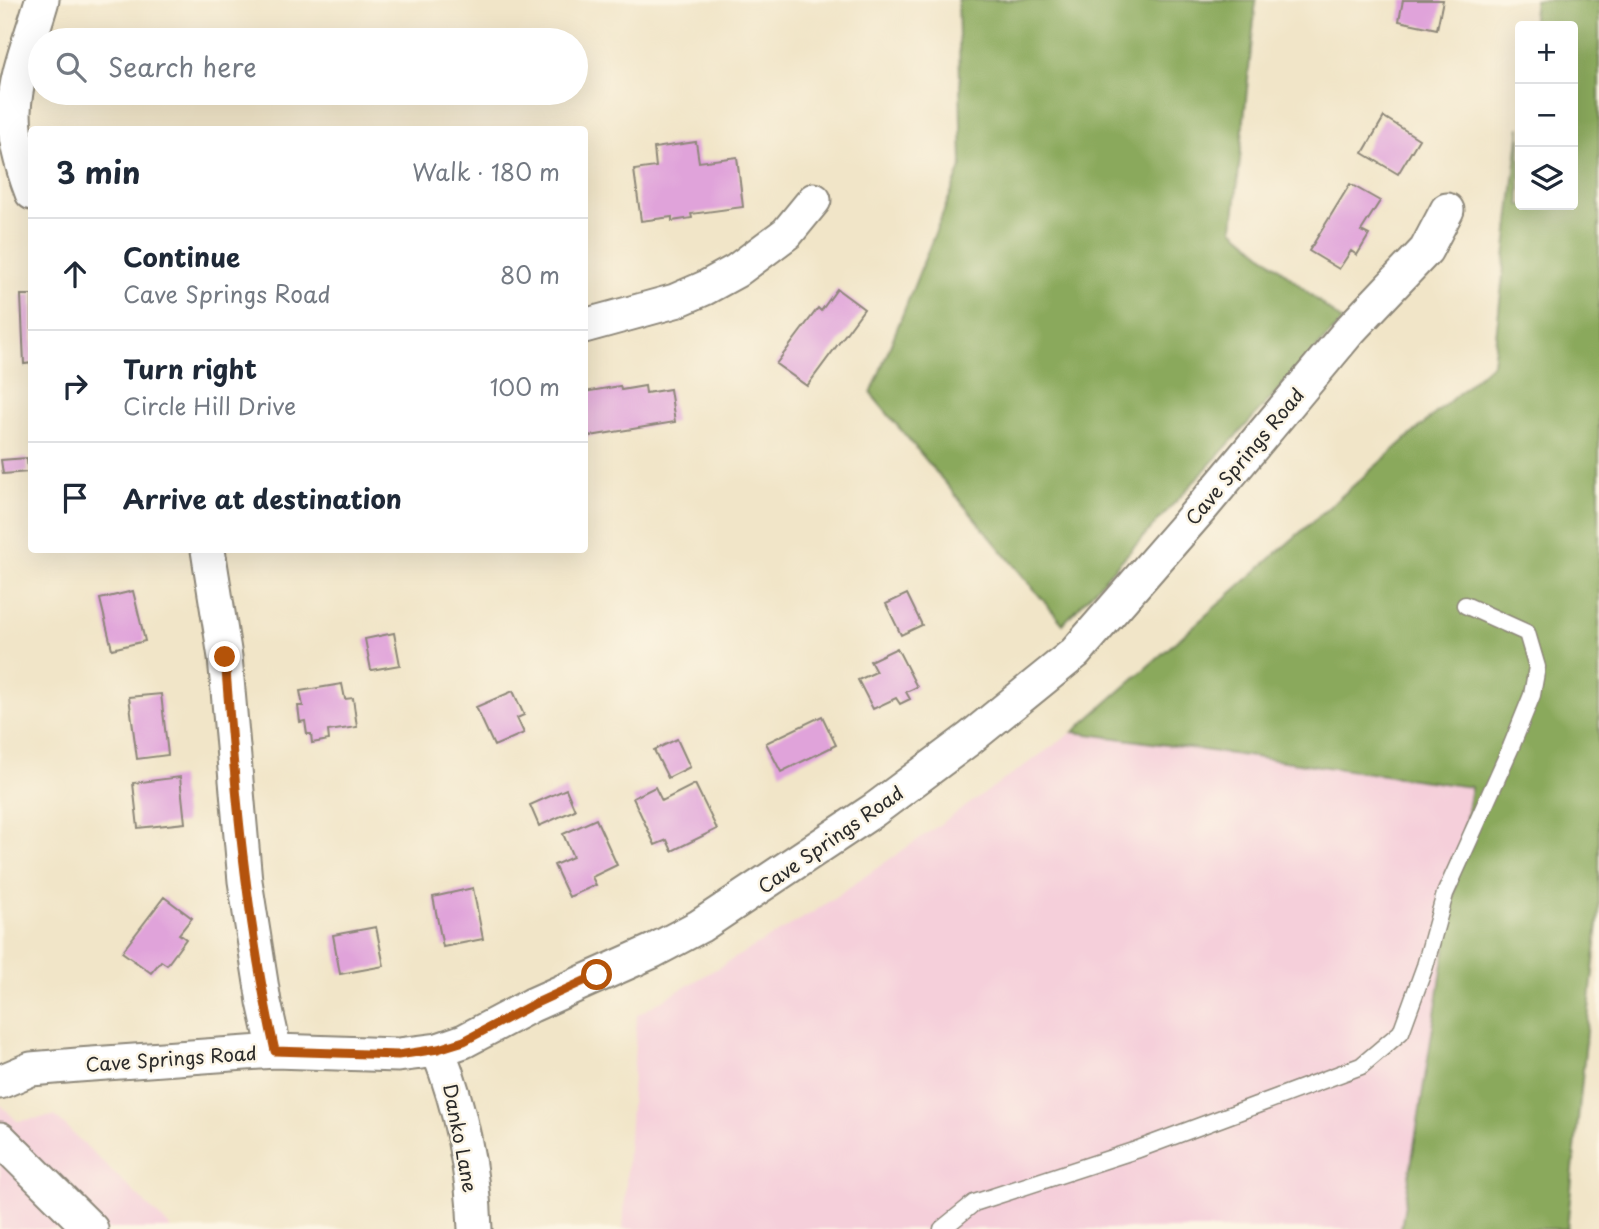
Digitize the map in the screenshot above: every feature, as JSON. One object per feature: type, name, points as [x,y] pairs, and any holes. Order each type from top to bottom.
[{"type":"street","points":[[34,28],[42,0]]},
{"type":"street","points":[[28,49],[8,129],[28,182]]},
{"type":"street","points":[[588,325],[675,301],[705,288],[747,264],[787,233],[814,200]]},
{"type":"street","name":"Cave Springs Road","points":[[0,1082],[31,1069],[275,1051],[398,1055],[438,1049],[464,1041],[532,1005],[653,951],[700,926],[874,810],[969,739],[1075,653],[1204,505],[1350,330],[1426,250],[1447,210]]},
{"type":"street","points":[[208,553],[225,657],[245,881],[264,1002],[275,1051]]},
{"type":"street","name":"Danko Lane","points":[[438,1049],[460,1115],[472,1183],[475,1229]]},
{"type":"street","points":[[0,1139],[91,1229]]},
{"type":"lane","points":[[942,1229],[974,1203],[1136,1150],[1361,1066],[1401,1032],[1425,966],[1445,894],[1511,747],[1532,695],[1537,667],[1527,632],[1465,605]]},
{"type":"shaded area","points":[[1073,732],[1472,787],[1401,1229],[623,1229],[637,1015],[815,911]]},
{"type":"shaded area","points":[[0,1104],[17,1121],[55,1116],[172,1229],[0,1229]]},
{"type":"green space","points":[[958,0],[1256,0],[1233,229],[1342,321],[1063,624],[871,394],[962,165]]},
{"type":"green space","points":[[1535,0],[1599,0],[1599,912],[1567,1229],[1401,1229],[1471,787],[1073,732],[1493,363],[1515,171],[1515,210],[1578,210],[1578,21],[1533,21]]},
{"type":"building","points":[[1403,0],[1443,0],[1437,29],[1399,21]]},
{"type":"building","points":[[1384,117],[1419,139],[1398,174],[1363,153]]},
{"type":"building","points":[[696,142],[699,162],[737,157],[743,207],[691,214],[692,218],[672,221],[672,217],[641,221],[634,170],[656,167],[654,148]]},
{"type":"building","points":[[1350,184],[1380,201],[1361,231],[1369,235],[1357,255],[1351,251],[1339,269],[1309,251]]},
{"type":"building","points":[[837,289],[864,309],[807,386],[776,364],[818,308],[821,311]]},
{"type":"building","points":[[21,295],[28,295],[28,364],[24,364]]},
{"type":"building","points":[[620,386],[621,390],[645,386],[646,393],[670,389],[675,422],[588,436],[588,391]]},
{"type":"building","points":[[27,458],[28,472],[3,474],[1,460]]},
{"type":"building","points":[[133,591],[145,641],[112,649],[100,599]]},
{"type":"building","points":[[907,594],[922,625],[901,635],[886,604]]},
{"type":"building","points":[[394,633],[400,665],[371,670],[365,639]]},
{"type":"building","points":[[897,648],[917,687],[906,692],[910,699],[900,704],[896,698],[873,709],[858,680],[876,672],[870,661]]},
{"type":"building","points":[[342,684],[345,699],[353,698],[357,727],[328,731],[329,740],[312,743],[305,721],[300,722],[298,706],[303,706],[300,691]]},
{"type":"building","points":[[513,691],[524,715],[517,718],[524,733],[494,746],[476,707]]},
{"type":"building","points":[[161,694],[168,755],[137,759],[129,697]]},
{"type":"building","points":[[822,716],[836,745],[781,772],[766,743]]},
{"type":"building","points":[[677,739],[690,767],[668,778],[654,750]]},
{"type":"building","points":[[180,777],[185,823],[138,828],[133,783]]},
{"type":"building","points":[[695,784],[717,829],[672,851],[667,840],[655,845],[633,798],[655,787],[662,801]]},
{"type":"building","points":[[566,789],[575,810],[539,826],[530,805]]},
{"type":"building","points":[[596,819],[617,865],[592,877],[596,885],[569,897],[554,865],[573,857],[563,834]]},
{"type":"building","points":[[473,888],[483,939],[443,947],[433,897]]},
{"type":"building","points":[[164,897],[192,918],[179,934],[186,939],[167,965],[161,961],[151,973],[122,952]]},
{"type":"building","points":[[376,927],[384,966],[340,974],[333,935]]},
{"type":"route","points":[[225,657],[245,881],[264,1002],[275,1051],[398,1055],[438,1049],[464,1041],[597,975]]}]
